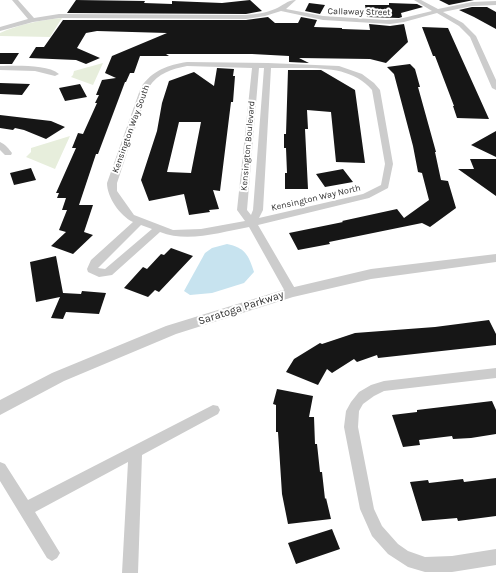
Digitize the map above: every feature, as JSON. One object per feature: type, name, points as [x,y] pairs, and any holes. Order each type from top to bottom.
[{"type":"street","points":[[15,0],[32,20]]},
{"type":"street","points":[[0,29],[32,20],[59,16],[83,15],[246,18],[280,9],[293,0]]},
{"type":"street","points":[[418,0],[458,22],[468,30],[473,36],[492,70],[496,88]]},
{"type":"street","name":"Callaway Street","points":[[280,9],[307,17],[326,20],[390,22],[478,2],[496,2]]},
{"type":"street","name":"Kensington Way South","points":[[252,223],[201,232],[172,232],[132,217],[117,200],[112,191],[112,183],[147,83],[157,73],[164,69],[196,64],[268,65]]},
{"type":"street","name":"Kensington Boulevard","points":[[256,65],[242,210],[252,223],[291,292]]},
{"type":"street","name":"Kensington Boulevard","points":[[252,223],[258,210],[268,65]]},
{"type":"street","name":"Kensington Way North","points":[[252,223],[366,196],[385,186],[389,164],[376,90],[372,84],[358,74],[333,67],[268,65]]},
{"type":"street","points":[[0,68],[30,68],[55,74]]},
{"type":"street","points":[[0,145],[8,152]]},
{"type":"street","points":[[140,221],[95,263],[92,269],[100,272],[108,272],[159,228]]},
{"type":"street","name":"Saratoga Parkway","points":[[0,408],[58,377],[171,330],[291,292],[371,274],[496,258]]},
{"type":"street","points":[[496,373],[384,386],[372,390],[364,395],[355,404],[351,416],[351,427],[370,521],[378,534],[392,549],[411,560],[436,565],[496,557]]},
{"type":"street","points":[[26,509],[213,410]]},
{"type":"street","points":[[130,573],[135,451]]},
{"type":"street","points":[[0,468],[52,553]]},
{"type":"green space","points":[[62,18],[50,37],[0,36],[0,33],[23,25],[38,21]]},
{"type":"green space","points":[[103,63],[93,85],[71,77],[74,71]]},
{"type":"green space","points":[[70,136],[55,169],[26,157],[31,152],[31,148]]},
{"type":"water","points":[[227,244],[242,250],[248,256],[254,272],[244,283],[212,293],[190,295],[184,291],[205,253],[212,248]]},
{"type":"building","points":[[76,0],[145,1],[144,3],[172,4],[172,1],[222,3],[250,0],[262,11],[246,14],[67,13]]},
{"type":"building","points":[[439,0],[474,0],[449,5]]},
{"type":"building","points":[[309,3],[325,5],[320,14],[305,11]]},
{"type":"building","points":[[389,3],[417,4],[423,7],[401,13],[402,17],[399,18],[367,17],[365,5],[389,5]]},
{"type":"building","points":[[472,7],[487,7],[496,12],[496,29],[459,10]]},
{"type":"building","points":[[268,17],[275,23],[298,23],[301,17],[317,20],[314,27],[342,29],[370,30],[369,24],[390,26],[404,24],[408,42],[386,63],[370,59],[299,58],[309,63],[289,62],[289,56],[252,54],[166,54],[169,56],[140,56],[134,73],[130,73],[125,82],[98,154],[96,154],[79,205],[93,205],[84,232],[93,235],[73,254],[51,246],[66,232],[59,230],[67,210],[62,210],[66,198],[57,198],[59,193],[56,193],[76,148],[72,148],[78,133],[83,134],[97,103],[95,103],[99,95],[96,95],[102,80],[116,78],[105,73],[112,56],[167,33],[97,31],[86,33],[77,48],[100,58],[86,64],[76,60],[29,58],[36,47],[44,47],[63,20],[246,20]]},
{"type":"building","points":[[422,27],[448,28],[489,119],[457,118],[435,56],[433,56]]},
{"type":"building","points":[[0,53],[19,53],[12,64],[0,64]]},
{"type":"building","points":[[410,64],[415,69],[420,87],[418,87],[436,152],[441,180],[448,181],[456,208],[430,227],[422,223],[329,242],[330,244],[298,250],[289,233],[397,209],[404,218],[429,200],[422,173],[418,172],[413,146],[394,74],[387,67]]},
{"type":"building","points":[[217,68],[234,69],[233,76],[235,76],[233,102],[231,102],[220,191],[213,190],[219,209],[189,215],[184,194],[149,201],[141,180],[157,131],[162,103],[169,81],[194,72],[214,86]],"holes":[[[179,122],[201,122],[191,173],[167,172]]]},
{"type":"building","points":[[288,70],[321,70],[355,90],[365,163],[336,162],[331,112],[307,110],[308,129],[305,129],[308,189],[285,189],[285,173],[287,173],[284,134],[286,134]]},
{"type":"building","points":[[0,83],[30,84],[22,95],[0,94]]},
{"type":"building","points":[[80,84],[87,97],[65,101],[59,88]]},
{"type":"building","points":[[0,115],[51,121],[65,127],[46,139],[24,130],[15,128],[13,130],[0,128]]},
{"type":"building","points":[[496,131],[496,157],[471,145]]},
{"type":"building","points":[[470,159],[496,159],[496,196],[458,169],[474,169]]},
{"type":"building","points":[[31,168],[36,180],[14,185],[10,173]]},
{"type":"building","points":[[343,169],[353,182],[325,187],[316,174]]},
{"type":"building","points":[[171,248],[193,256],[159,292],[155,290],[148,297],[124,288],[143,267],[147,269],[161,254],[164,255]]},
{"type":"building","points":[[56,256],[63,293],[81,294],[82,291],[106,293],[99,314],[66,312],[63,319],[51,318],[60,297],[36,302],[30,262]]},
{"type":"building","points":[[489,320],[496,334],[496,345],[378,358],[377,355],[357,362],[354,359],[332,373],[327,369],[318,385],[286,372],[294,359],[320,343],[322,344],[355,333],[435,327]]},
{"type":"building","points":[[277,389],[313,396],[309,417],[314,417],[315,444],[317,444],[325,499],[326,498],[331,519],[288,524],[282,494],[278,432],[276,432],[276,405],[273,404]]},
{"type":"building","points":[[492,401],[496,410],[496,434],[471,438],[453,439],[452,436],[419,440],[420,445],[403,447],[392,415],[417,412],[417,410]]},
{"type":"building","points":[[496,478],[496,516],[458,521],[457,518],[422,521],[410,482],[428,480],[429,483],[463,479],[464,482]]},
{"type":"building","points":[[332,529],[340,549],[296,564],[288,543]]}]
